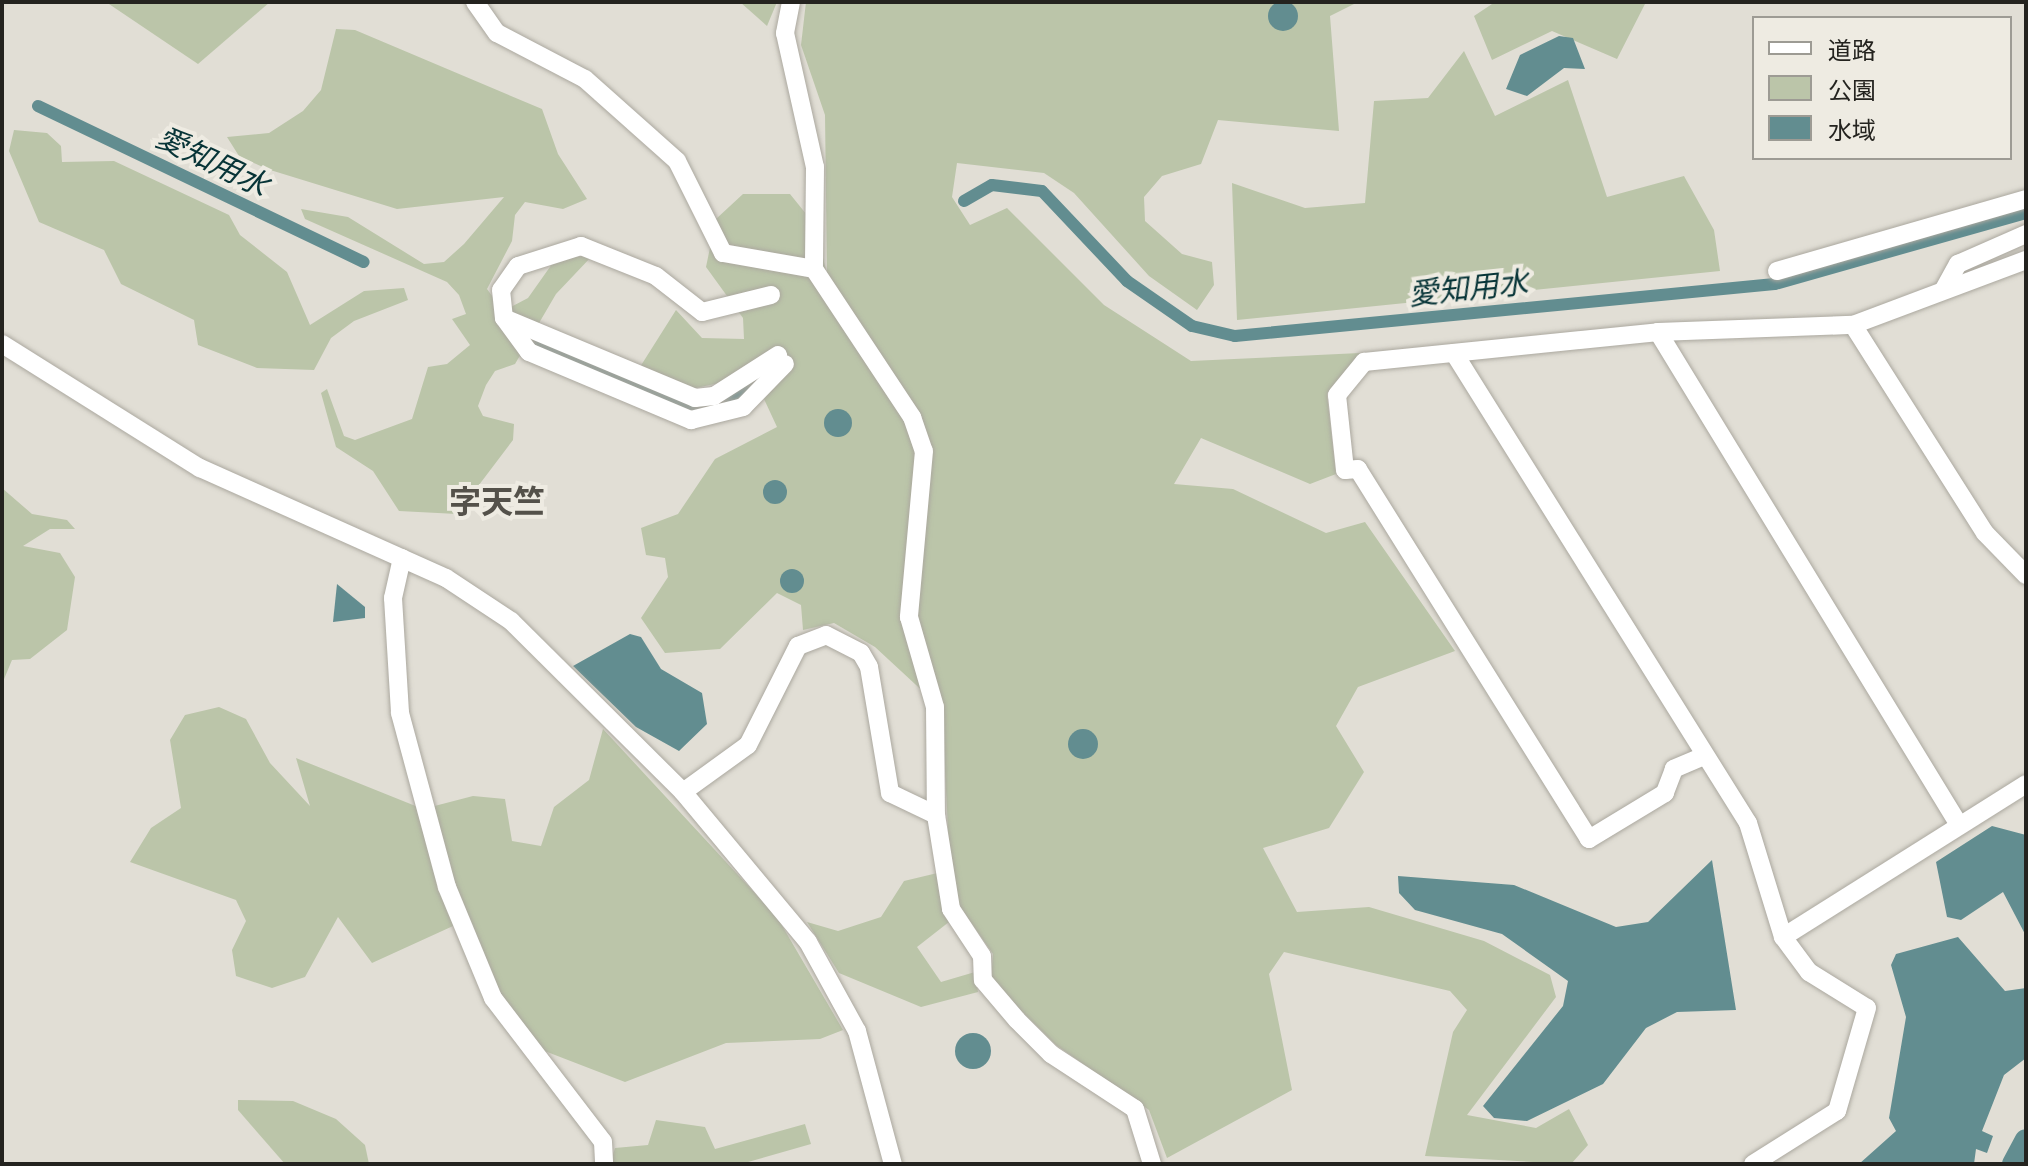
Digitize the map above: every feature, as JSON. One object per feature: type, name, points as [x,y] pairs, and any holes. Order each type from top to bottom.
[{"type":"street","points":[[475,2],[497,33],[585,79],[677,161],[723,253],[814,269]]},
{"type":"street","points":[[791,2],[785,33],[815,167],[814,269],[912,417],[924,451],[909,617],[935,707],[936,815],[951,909],[982,956],[983,980],[1051,1054],[1135,1109],[1152,1164]]},
{"type":"street","points":[[1777,271],[2026,199]]},
{"type":"street","points":[[1944,289],[1958,264],[2026,234]]},
{"type":"street","points":[[771,295],[702,312],[631,264],[581,246],[560,247],[518,266],[501,290],[504,318],[695,398],[714,396],[782,359]]},
{"type":"street","points":[[1704,756],[1674,769],[1665,793],[1589,839],[1358,469],[1345,470],[1337,395],[1364,362],[1658,332],[1853,325],[2026,260]]},
{"type":"street","points":[[1853,325],[1985,533],[2026,575]]},
{"type":"street","points":[[1658,332],[1959,825]]},
{"type":"street","points":[[2,344],[200,468],[402,558],[511,621],[683,792],[770,893],[837,987],[873,1076],[893,1164]]},
{"type":"street","points":[[1454,353],[1748,823],[1783,937],[1809,972],[1863,1000],[1868,1021],[1833,1116],[1753,1164]]},
{"type":"street","points":[[402,558],[393,598],[400,713],[447,887],[493,998],[603,1142],[604,1164]]},
{"type":"street","points":[[683,792],[748,745],[798,646],[826,635],[861,653],[869,667],[890,793],[936,815]]},
{"type":"street","points":[[1783,937],[2026,784]]},
{"type":"green space","points":[[106,2],[270,2],[198,64]]},
{"type":"green space","points":[[740,2],[777,2],[767,26]]},
{"type":"green space","points":[[806,2],[1358,2],[1330,16],[1339,131],[1218,120],[1201,164],[1162,176],[1144,197],[1145,221],[1182,254],[1212,262],[1214,285],[1197,310],[1149,276],[1074,193],[1044,173],[957,163],[952,197],[970,225],[1007,208],[1104,305],[1191,361],[1360,353],[1327,394],[1336,474],[1310,484],[1201,438],[1174,484],[1233,489],[1326,533],[1365,522],[1455,651],[1358,687],[1336,726],[1364,772],[1329,828],[1263,848],[1297,912],[1369,907],[1484,941],[1550,975],[1556,997],[1467,1115],[1536,1128],[1569,1109],[1588,1145],[1571,1164],[1425,1156],[1453,1032],[1467,1010],[1450,991],[1284,952],[1269,974],[1292,1090],[1167,1158],[1149,1110],[1056,1045],[991,981],[993,954],[963,911],[917,947],[941,982],[975,972],[978,992],[921,1007],[839,973],[807,922],[838,931],[881,917],[904,881],[950,870],[942,709],[875,647],[834,623],[803,630],[801,605],[777,593],[720,649],[665,653],[641,618],[668,577],[665,558],[646,555],[641,528],[678,514],[715,459],[777,427],[764,399],[791,368],[686,390],[640,367],[676,310],[702,338],[744,339],[743,318],[706,267],[716,219],[743,194],[790,194],[815,225],[827,274],[825,115],[801,45]]},
{"type":"green space","points":[[1495,2],[1646,2],[1617,59],[1552,31],[1492,60],[1474,16]]},
{"type":"green space","points":[[336,29],[355,30],[542,109],[558,154],[587,199],[563,209],[525,202],[515,215],[512,241],[487,289],[503,311],[528,298],[557,257],[592,256],[556,294],[515,364],[495,371],[486,385],[478,406],[483,416],[514,424],[513,440],[457,514],[399,511],[373,471],[336,447],[321,393],[327,389],[344,436],[355,440],[412,419],[428,367],[447,364],[470,345],[452,319],[466,314],[459,295],[447,282],[305,219],[301,209],[348,217],[424,264],[444,262],[464,244],[504,197],[397,209],[267,169],[239,156],[227,137],[269,133],[303,111],[321,90]]},
{"type":"green space","points":[[1464,51],[1495,116],[1568,80],[1607,197],[1684,176],[1714,230],[1720,271],[1237,320],[1232,183],[1305,208],[1365,203],[1374,101],[1428,98]]},
{"type":"green space","points":[[14,130],[47,133],[61,146],[62,162],[114,161],[229,215],[240,235],[287,272],[310,325],[364,291],[404,288],[408,300],[354,321],[331,338],[314,370],[257,368],[198,345],[194,320],[121,284],[104,250],[39,222],[9,151]]},
{"type":"green space","points":[[2,488],[32,514],[67,520],[75,529],[50,529],[23,546],[60,553],[75,577],[67,630],[30,659],[12,660],[2,684]]},
{"type":"green space","points":[[219,707],[246,719],[270,763],[310,806],[296,758],[423,809],[473,796],[505,799],[512,841],[541,846],[554,807],[589,780],[603,729],[777,917],[843,1030],[820,1039],[726,1043],[625,1082],[542,1050],[480,967],[464,921],[372,963],[338,917],[305,977],[272,988],[236,976],[232,950],[246,921],[236,900],[130,862],[151,828],[181,808],[170,740],[185,715]]},
{"type":"green space","points":[[238,1100],[293,1101],[336,1119],[365,1145],[369,1164],[285,1164],[238,1110]]},
{"type":"green space","points":[[656,1120],[705,1127],[715,1149],[805,1124],[811,1144],[741,1164],[610,1164],[615,1148],[648,1145]]},
{"type":"water","points":[[1283,1],[1294,5],[1298,16],[1294,27],[1283,31],[1272,27],[1268,16],[1272,5]]},
{"type":"water","points":[[1559,36],[1573,38],[1585,69],[1564,68],[1527,96],[1506,89],[1520,55]]},
{"type":"water","points":[[838,409],[848,413],[852,423],[848,433],[838,437],[828,433],[824,423],[828,413]]},
{"type":"water","points":[[775,480],[784,483],[787,492],[784,501],[775,504],[766,501],[763,492],[766,483]]},
{"type":"water","points":[[792,569],[801,572],[804,581],[801,590],[792,593],[783,590],[780,581],[783,572]]},
{"type":"water","points":[[337,584],[365,607],[365,618],[333,622]]},
{"type":"water","points":[[630,634],[641,637],[661,669],[702,693],[707,724],[679,751],[636,727],[573,666]]},
{"type":"water","points":[[1083,729],[1089,730],[1097,738],[1097,750],[1089,758],[1083,759],[1077,758],[1069,750],[1068,744],[1069,738],[1077,730]]},
{"type":"water","points":[[1992,826],[2026,835],[2026,936],[2003,892],[1961,920],[1947,917],[1936,862]]},
{"type":"water","points":[[1712,860],[1736,1010],[1677,1012],[1646,1028],[1603,1084],[1527,1121],[1494,1118],[1483,1106],[1563,1006],[1568,981],[1502,934],[1415,910],[1399,893],[1398,876],[1514,885],[1616,927],[1648,922]]},
{"type":"water","points":[[1958,937],[2005,991],[2026,988],[2026,1058],[2004,1075],[1982,1131],[1993,1136],[1987,1153],[1976,1149],[1974,1164],[1859,1164],[1896,1131],[1889,1118],[1906,1017],[1891,965],[1896,954]]},
{"type":"water","points":[[973,1033],[985,1039],[991,1051],[985,1063],[973,1069],[961,1063],[955,1051],[961,1039]]},
{"type":"waterway","name":"愛知用水","points":[[38,106],[364,262]]},
{"type":"waterway","name":"愛知用水","points":[[964,201],[992,185],[1042,191],[1127,281],[1192,326],[1235,336],[1775,284],[2026,213]]},
{"type":"waterway","name":"愛知用水","points":[[538,342],[693,409],[718,406],[765,372]]},
{"type":"waterway","points":[[2013,1164],[2026,1140]]},
{"type":"district","name":"字天竺","points":[[497,500]]}]
